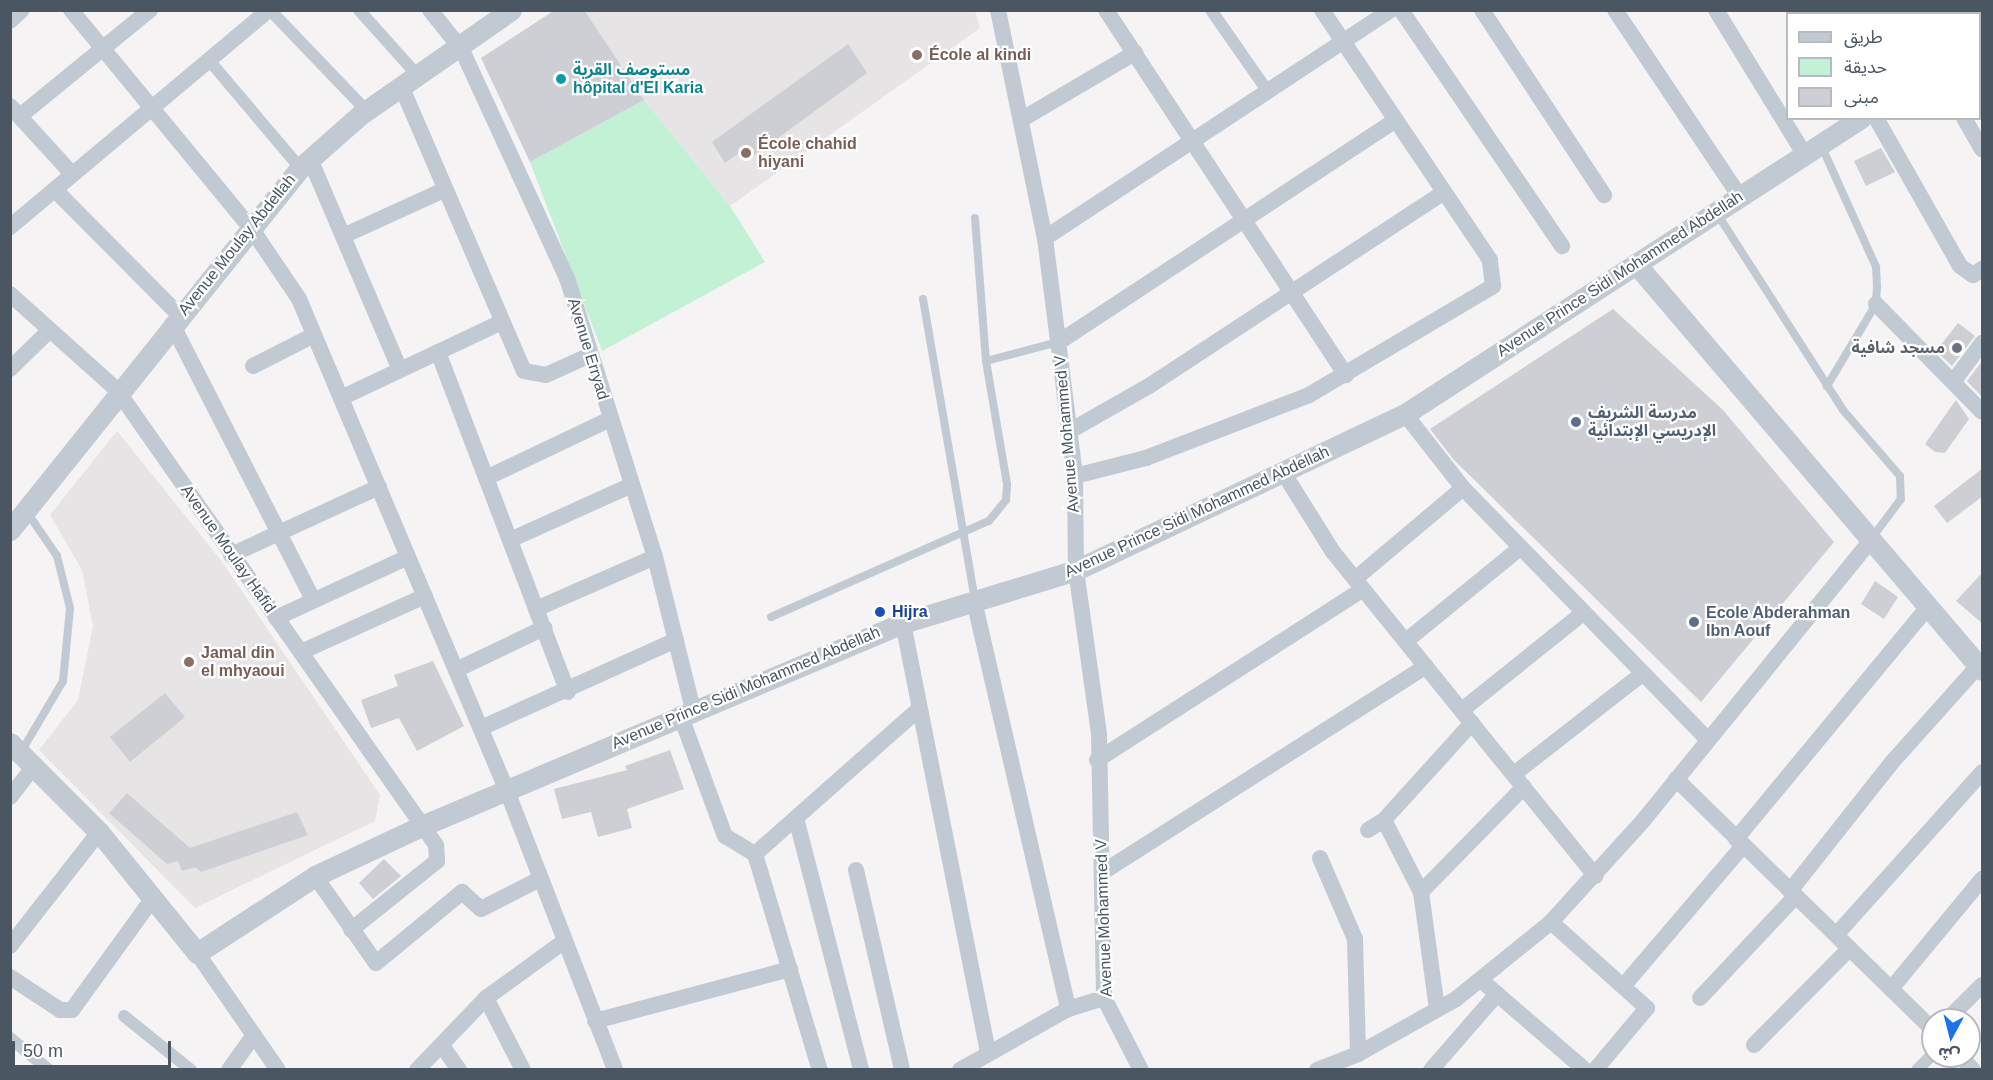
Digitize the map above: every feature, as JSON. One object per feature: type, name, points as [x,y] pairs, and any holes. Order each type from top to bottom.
[{"type":"street","points":[[10,21],[22,10]]},
{"type":"street","points":[[71,10],[251,228],[299,299],[507,791],[538,880],[615,1070]]},
{"type":"street","points":[[72,174],[15,111],[105,49],[150,10]]},
{"type":"street","points":[[10,227],[151,105],[270,10],[367,111]]},
{"type":"street","points":[[359,10],[410,83],[444,190],[500,323],[530,375],[546,375],[590,355]]},
{"type":"street","name":"Avenue Erryad","points":[[430,10],[462,50],[567,278],[655,557],[676,640],[686,711],[725,836],[755,854]]},
{"type":"street","name":"Avenue Moulay Abdellah","points":[[16,519],[117,390],[305,164],[367,111],[462,50],[511,10]]},
{"type":"street","name":"Avenue Mohammed V","points":[[998,10],[1024,118],[1045,238],[1075,476],[1076,570],[1099,734],[1097,760],[1103,872],[1104,998],[1141,1070]]},
{"type":"street","points":[[1106,10],[1346,375]]},
{"type":"street","points":[[1211,10],[1269,93]]},
{"type":"street","points":[[1075,476],[1226,429],[1346,375],[1493,286],[1490,260],[1441,194],[1322,10]]},
{"type":"street","points":[[1045,238],[1192,144],[1390,10]]},
{"type":"street","points":[[1401,10],[1562,246]]},
{"type":"street","points":[[1482,10],[1604,195]]},
{"type":"street","points":[[1615,10],[1740,196]]},
{"type":"street","points":[[1716,10],[1786,111]]},
{"type":"street","points":[[1024,118],[1135,53]]},
{"type":"street","points":[[208,59],[305,164],[343,236],[400,370]]},
{"type":"street","points":[[1792,120],[1813,150]]},
{"type":"street","name":"Avenue Prince Sidi Mohammed Abdellah","points":[[197,953],[315,876],[424,825],[507,791],[686,711],[903,623],[975,605],[1076,570],[1405,414],[1858,120]]},
{"type":"street","points":[[1877,120],[1960,266],[1973,275],[1983,269]]},
{"type":"street","points":[[1965,120],[1983,149]]},
{"type":"street","points":[[1059,342],[1242,218],[1393,122]]},
{"type":"street","points":[[55,190],[176,319],[313,599]]},
{"type":"street","points":[[343,236],[444,190]]},
{"type":"street","points":[[1068,432],[1291,293],[1441,194]]},
{"type":"street","points":[[1636,264],[1980,668],[1792,894],[1700,998]]},
{"type":"street","name":"Avenue Moulay Hafid","points":[[10,294],[117,390],[231,555],[424,825],[438,850],[437,861],[351,930]]},
{"type":"street","points":[[1876,304],[1983,412]]},
{"type":"street","points":[[341,398],[500,323]]},
{"type":"street","points":[[10,369],[49,331]]},
{"type":"street","points":[[253,366],[314,335]]},
{"type":"street","points":[[1953,382],[1983,343]]},
{"type":"street","points":[[438,352],[568,692]]},
{"type":"street","points":[[1405,414],[1463,488],[1706,738]]},
{"type":"street","points":[[486,478],[610,419]]},
{"type":"street","points":[[1283,472],[1359,584],[1595,876]]},
{"type":"street","points":[[510,540],[632,485]]},
{"type":"street","points":[[231,555],[379,487]]},
{"type":"street","points":[[1097,760],[1359,584],[1463,488]]},
{"type":"street","points":[[1317,1070],[1358,1054],[1482,981],[1551,922],[1595,876],[1870,541]]},
{"type":"street","points":[[1406,641],[1521,548]]},
{"type":"street","points":[[276,618],[408,557]]},
{"type":"street","points":[[536,609],[655,557]]},
{"type":"street","points":[[301,652],[425,596]]},
{"type":"street","points":[[975,605],[1068,1009]]},
{"type":"street","points":[[1625,984],[1928,607]]},
{"type":"street","points":[[1368,830],[1384,820],[1467,716],[1583,613]]},
{"type":"street","points":[[903,623],[918,710],[988,1054]]},
{"type":"street","points":[[456,670],[544,628]]},
{"type":"street","points":[[481,729],[568,692],[676,640]]},
{"type":"street","points":[[1103,872],[1426,666]]},
{"type":"street","points":[[1420,892],[1519,780],[1642,674]]},
{"type":"street","points":[[820,1070],[755,854],[918,710]]},
{"type":"street","points":[[10,797],[22,754],[99,832],[153,898],[197,953],[278,1070]]},
{"type":"street","points":[[1836,935],[1983,772]]},
{"type":"street","points":[[1676,779],[1921,1019]]},
{"type":"street","points":[[796,818],[861,1070]]},
{"type":"street","points":[[1384,820],[1420,892],[1437,1009]]},
{"type":"street","points":[[10,946],[99,832]]},
{"type":"street","points":[[1320,858],[1355,939],[1358,1054]]},
{"type":"street","points":[[856,870],[902,1070]]},
{"type":"street","points":[[315,876],[351,930],[378,962],[462,892],[483,908],[538,880]]},
{"type":"street","points":[[1891,990],[1983,879]]},
{"type":"street","points":[[10,977],[60,1010],[72,1010],[153,898]]},
{"type":"street","points":[[1551,922],[1625,984],[1647,1013],[1595,1070]]},
{"type":"street","points":[[417,1070],[443,1047],[486,998],[563,942]]},
{"type":"street","points":[[1754,1045],[1850,948]]},
{"type":"street","points":[[595,1021],[790,969]]},
{"type":"street","points":[[1482,981],[1585,1070]]},
{"type":"street","points":[[1960,1008],[1983,986]]},
{"type":"street","points":[[1431,1070],[1497,994]]},
{"type":"street","points":[[486,998],[523,1070]]},
{"type":"street","points":[[960,1070],[1068,1009],[1104,998]]},
{"type":"street","points":[[124,1016],[191,1070]]},
{"type":"street","points":[[229,1070],[255,1035]]},
{"type":"street","points":[[10,1038],[49,1070]]},
{"type":"street","points":[[443,1047],[459,1070]]},
{"type":"lane","points":[[1813,150],[1876,267],[1876,304],[1827,386]]},
{"type":"lane","points":[[1716,212],[1827,386],[1903,488],[1870,541]]},
{"type":"lane","points":[[771,617],[966,535],[989,521],[1006,500],[986,361],[975,218]]},
{"type":"lane","points":[[923,299],[966,535],[975,605]]},
{"type":"lane","points":[[986,361],[1059,342]]},
{"type":"lane","points":[[16,519],[57,556],[70,608],[63,681],[22,754]]},
{"type":"shaded area","name":"École chahid hiyani","points":[[975,10],[980,28],[730,206],[644,100],[584,11]]},
{"type":"shaded area","name":"Jamal din el mhyaoui","points":[[117,431],[220,559],[380,795],[375,821],[195,908],[39,750],[78,700],[93,626],[82,570],[50,515]]},
{"type":"green space","points":[[644,100],[730,206],[765,262],[602,351],[530,162]]},
{"type":"building","name":"مستوصف القرية hôpital d'El Karia","points":[[555,10],[584,10],[644,100],[530,162],[481,58]]},
{"type":"building","points":[[848,44],[867,73],[752,157],[746,148],[725,163],[712,142]]},
{"type":"building","points":[[1881,148],[1895,172],[1866,186],[1854,161]]},
{"type":"building","name":"Ecole Abderahman Ibn Aouf","points":[[1613,309],[1723,410],[1834,542],[1701,702],[1454,460],[1430,429]]},
{"type":"building","name":"مسجد شافية","points":[[1958,323],[1975,336],[1952,366],[1936,351]]},
{"type":"building","points":[[1983,360],[1983,398],[1967,381]]},
{"type":"building","points":[[1956,400],[1969,419],[1945,453],[1935,452],[1925,444]]},
{"type":"building","points":[[1983,468],[1983,496],[1947,523],[1934,506]]},
{"type":"building","points":[[1983,572],[1983,624],[1956,601]]},
{"type":"building","points":[[1875,581],[1898,597],[1884,619],[1861,604]]},
{"type":"building","points":[[433,661],[464,726],[417,751],[399,718],[371,728],[361,700],[398,686],[394,675]]},
{"type":"building","points":[[165,693],[185,717],[130,762],[110,737]]},
{"type":"building","points":[[670,750],[684,789],[627,809],[632,828],[598,837],[591,812],[562,819],[554,789],[627,770],[625,766]]},
{"type":"building","points":[[127,793],[190,848],[297,812],[308,835],[201,872],[195,867],[182,871],[178,861],[167,864],[109,813]]},
{"type":"building","points":[[384,859],[401,876],[373,899],[359,883]]},
{"type":"place","name":"École al kindi","points":[[917,55]]},
{"type":"place","name":"مستوصف القرية hôpital d'El Karia","points":[[561,79]]},
{"type":"place","name":"École chahid hiyani","points":[[746,153]]},
{"type":"place","name":"مسجد شافية","points":[[1957,348]]},
{"type":"place","name":"مدرسة الشريف الإدريسي الإبتدائية","points":[[1576,422]]},
{"type":"place","name":"Hijra","points":[[880,612]]},
{"type":"place","name":"Ecole Abderahman Ibn Aouf","points":[[1694,622]]},
{"type":"place","name":"Jamal din el mhyaoui","points":[[189,662]]}]
